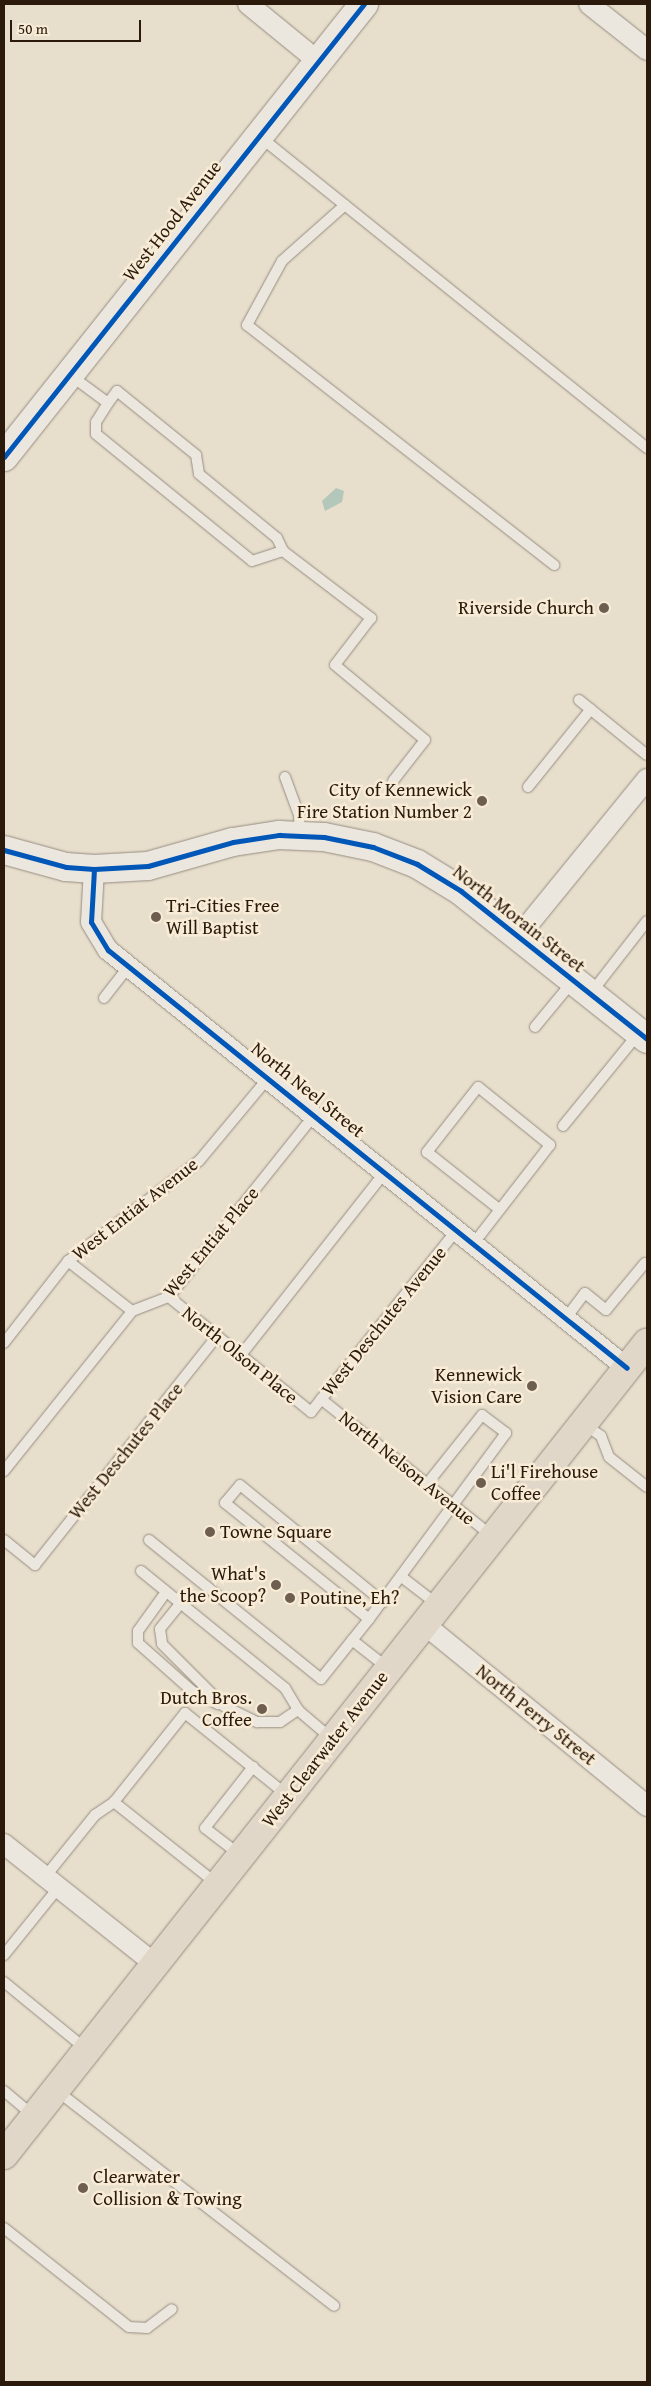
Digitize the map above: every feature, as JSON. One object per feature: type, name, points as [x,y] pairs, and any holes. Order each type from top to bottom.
[{"type":"main road","name":"West Clearwater Avenue","points":[[4,2154],[647,1343]]},
{"type":"street","points":[[248,4],[318,61]]},
{"type":"street","name":"West Hood Avenue","points":[[4,457],[364,4]]},
{"type":"street","points":[[589,4],[647,50]]},
{"type":"street","points":[[519,936],[647,779]]},
{"type":"street","name":"North Morain Street","points":[[94,869],[148,866],[233,842],[300,836],[373,847],[417,864],[519,936],[582,987],[644,1032]]},
{"type":"street","points":[[4,850],[66,867],[94,869]]},
{"type":"street","name":"North Neel Street","points":[[94,869],[93,930],[129,966],[386,1171],[627,1368]]},
{"type":"street","name":"North Perry Street","points":[[432,1615],[647,1806]]},
{"type":"street","points":[[4,1844],[155,1964]]},
{"type":"lane","points":[[258,136],[647,448]]},
{"type":"lane","points":[[345,205],[282,261],[246,324],[554,566]]},
{"type":"lane","points":[[69,374],[108,403]]},
{"type":"lane","points":[[282,551],[252,561],[96,434],[96,422],[117,391],[196,455],[199,474],[277,538],[282,551],[371,618],[335,665],[425,740],[393,781]]},
{"type":"lane","points":[[579,700],[647,755]]},
{"type":"lane","points":[[528,787],[591,709]]},
{"type":"lane","points":[[285,777],[299,815],[300,836]]},
{"type":"lane","points":[[535,1027],[582,987],[647,921]]},
{"type":"lane","points":[[104,998],[129,966]]},
{"type":"lane","points":[[563,1126],[644,1032]]},
{"type":"lane","name":"West Entiat Avenue","points":[[4,1343],[68,1260],[199,1161],[269,1078]]},
{"type":"lane","points":[[474,1243],[550,1145],[478,1088],[427,1152],[499,1209]]},
{"type":"lane","name":"West Entiat Place","points":[[132,1310],[169,1297],[315,1114]]},
{"type":"lane","points":[[241,1355],[386,1171]]},
{"type":"lane","name":"West Deschutes Avenue","points":[[311,1412],[458,1230]]},
{"type":"lane","points":[[4,1472],[132,1310],[68,1260]]},
{"type":"lane","points":[[566,1318],[585,1293],[606,1310],[646,1262]]},
{"type":"lane","name":"North Olson Place","points":[[169,1297],[311,1412]]},
{"type":"lane","name":"West Deschutes Place","points":[[4,1540],[35,1565],[217,1336]]},
{"type":"lane","name":"North Nelson Avenue","points":[[321,1399],[493,1537]]},
{"type":"lane","points":[[149,1540],[321,1679],[403,1578],[452,1504],[506,1434],[482,1415],[427,1484]]},
{"type":"lane","points":[[583,1424],[600,1436],[609,1457],[647,1487]]},
{"type":"lane","points":[[369,1619],[225,1503],[240,1485],[384,1602]]},
{"type":"lane","points":[[140,1571],[285,1688],[298,1710],[333,1740]]},
{"type":"lane","points":[[403,1578],[432,1615]]},
{"type":"lane","points":[[166,1592],[138,1631],[138,1644],[192,1691],[257,1722],[280,1722],[298,1710]]},
{"type":"lane","points":[[180,1604],[160,1628],[162,1644],[224,1706]]},
{"type":"lane","points":[[352,1640],[388,1669]]},
{"type":"lane","points":[[4,1955],[94,1815],[114,1802],[185,1713],[288,1796]]},
{"type":"lane","points":[[240,1856],[205,1828],[253,1768]]},
{"type":"lane","points":[[114,1802],[218,1884]]},
{"type":"lane","points":[[4,1982],[87,2050]]},
{"type":"lane","points":[[55,2090],[334,2306]]},
{"type":"lane","points":[[4,2091],[34,2116]]},
{"type":"lane","points":[[4,2228],[129,2326],[147,2328],[172,2309]]},
{"type":"shaded area","points":[[336,488],[344,491],[342,502],[325,511],[322,501]]},
{"type":"cycle path","points":[[4,457],[364,4]]},
{"type":"cycle path","points":[[4,850],[66,867],[94,869],[148,866],[233,842],[279,835],[324,837],[373,847],[417,864],[461,891],[647,1039]]},
{"type":"cycle path","points":[[94,869],[91,922],[108,950],[627,1368]]},
{"type":"place","name":"Riverside Church","points":[[604,608]]},
{"type":"place","name":"City of Kennewick Fire Station Number 2","points":[[482,801]]},
{"type":"place","name":"Tri-Cities Free Will Baptist","points":[[156,917]]},
{"type":"place","name":"Kennewick Vision Care","points":[[532,1386]]},
{"type":"place","name":"Li'l Firehouse Coffee","points":[[481,1483]]},
{"type":"place","name":"Towne Square","points":[[210,1532]]},
{"type":"place","name":"What's the Scoop?","points":[[276,1585]]},
{"type":"place","name":"Poutine, Eh?","points":[[290,1598]]},
{"type":"place","name":"Dutch Bros. Coffee","points":[[262,1709]]},
{"type":"place","name":"Clearwater Collision & Towing","points":[[83,2188]]}]
